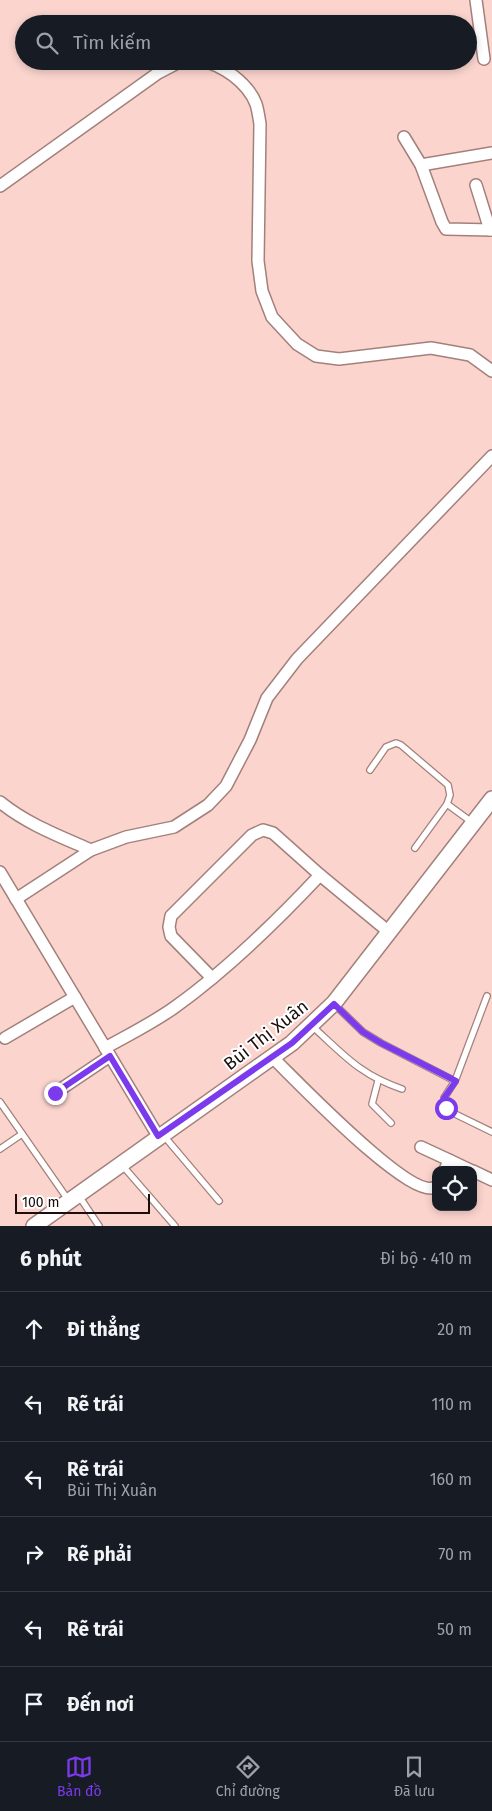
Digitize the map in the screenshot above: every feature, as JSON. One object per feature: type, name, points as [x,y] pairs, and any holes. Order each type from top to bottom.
[{"type":"main road","name":"Bùi Thị Xuân","points":[[34,1226],[272,1057],[312,1026],[334,1004],[492,799]]},
{"type":"street","points":[[476,0],[484,58]]},
{"type":"street","points":[[0,186],[164,70]]},
{"type":"street","points":[[225,70],[234,76],[256,103],[260,124],[258,261],[262,290],[272,316],[296,344],[316,356],[338,359],[431,348],[470,355],[492,371]]},
{"type":"street","points":[[404,136],[421,165],[446,229],[491,230],[476,185]]},
{"type":"street","points":[[421,165],[492,153]]},
{"type":"street","points":[[16,899],[91,850],[126,837],[174,827],[208,805],[226,786],[250,740],[267,698],[297,659],[492,456]]},
{"type":"street","points":[[0,802],[14,813],[45,831],[91,850]]},
{"type":"street","points":[[212,978],[171,936],[169,927],[171,916],[252,835],[263,830],[273,833],[389,932]]},
{"type":"street","points":[[0,872],[160,1135]]},
{"type":"street","points":[[55,1093],[108,1052],[174,1008],[212,978],[269,929],[320,875]]},
{"type":"street","points":[[4,1038],[75,997]]},
{"type":"street","points":[[272,1057],[341,1125],[390,1168],[405,1179],[427,1188],[432,1187]]},
{"type":"street","points":[[420,1147],[447,1165]]},
{"type":"street","points":[[477,1172],[492,1180]]},
{"type":"lane","points":[[370,770],[386,747],[396,743],[401,745],[448,785],[450,795],[447,804],[415,848]]},
{"type":"lane","points":[[447,804],[473,823]]},
{"type":"lane","points":[[486,996],[456,1081],[444,1098],[446,1108],[457,1116],[492,1132]]},
{"type":"lane","points":[[334,1004],[363,1032],[456,1081]]},
{"type":"lane","points":[[312,1026],[355,1066],[378,1081],[402,1089]]},
{"type":"lane","points":[[378,1081],[372,1104],[391,1123]]},
{"type":"lane","points":[[0,1102],[22,1134],[73,1198],[99,1226]]},
{"type":"lane","points":[[0,1149],[22,1134]]},
{"type":"lane","points":[[160,1135],[219,1201]]},
{"type":"lane","points":[[121,1163],[175,1226]]},
{"type":"route","points":[[55,1093],[110,1056],[158,1136],[292,1043],[334,1004],[363,1032],[456,1081],[444,1098],[446,1108]]}]
